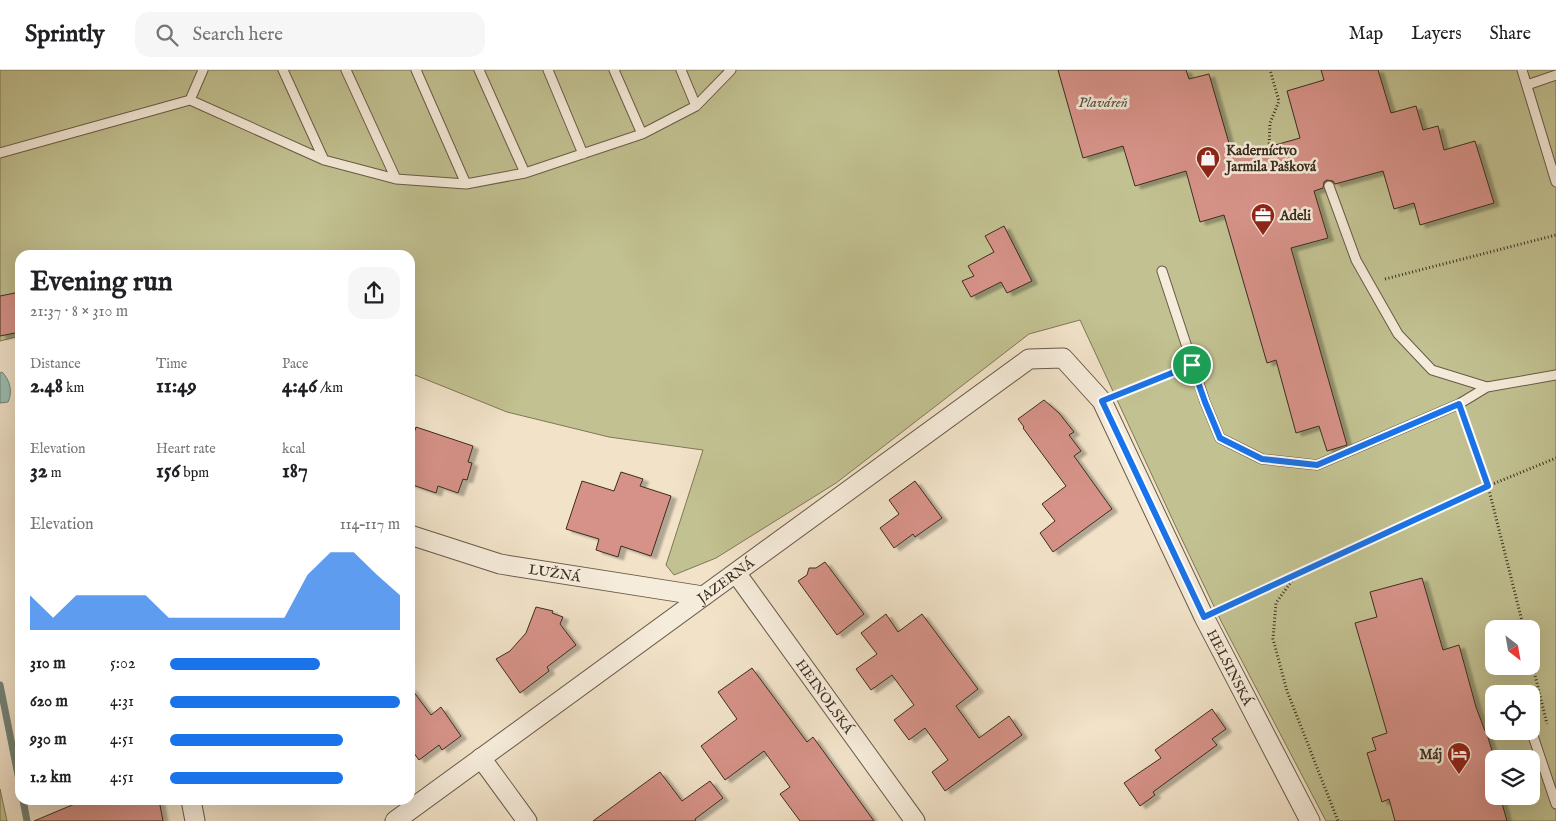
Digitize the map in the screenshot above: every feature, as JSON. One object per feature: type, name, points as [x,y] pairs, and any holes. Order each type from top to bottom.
[{"type":"street","name":"HELSINSKÁ","points":[[1063,358],[1102,401],[1204,617],[1310,821]]},
{"type":"street","name":"JAZERNÁ","points":[[395,821],[1029,359],[1063,358]]},
{"type":"street","name":"LUŽNÁ","points":[[415,537],[500,564],[703,596]]},
{"type":"street","name":"HEINOLSKÁ","points":[[736,573],[915,821]]},
{"type":"street","points":[[481,758],[526,821]]},
{"type":"street","points":[[192,805],[195,821]]},
{"type":"lane","points":[[190,100],[203,70]]},
{"type":"lane","points":[[283,70],[324,160]]},
{"type":"lane","points":[[346,70],[396,179]]},
{"type":"lane","points":[[416,70],[466,184]]},
{"type":"lane","points":[[479,70],[524,173]]},
{"type":"lane","points":[[548,70],[583,154]]},
{"type":"lane","points":[[614,70],[642,134]]},
{"type":"lane","points":[[681,70],[696,106]]},
{"type":"lane","points":[[0,153],[190,100],[324,160],[396,179],[466,184],[524,173],[642,134],[696,106],[731,70]]},
{"type":"lane","points":[[1522,70],[1552,157],[1556,182]]},
{"type":"lane","points":[[1527,85],[1556,75]]},
{"type":"lane","points":[[1329,186],[1356,260],[1398,334],[1432,370],[1487,387]]},
{"type":"lane","points":[[1162,271],[1192,365],[1220,438],[1262,459],[1317,465],[1459,404],[1487,387],[1556,375]]},
{"type":"lane","points":[[1534,740],[1556,804]]},
{"type":"path","points":[[1269,147],[1270,123],[1279,101],[1270,70]]},
{"type":"path","points":[[1368,283],[1556,235]]},
{"type":"path","points":[[1102,401],[1192,365]]},
{"type":"path","points":[[1459,404],[1488,486],[1522,620]]},
{"type":"path","points":[[1204,617],[1488,486],[1556,458]]},
{"type":"path","points":[[1296,574],[1276,602],[1273,639],[1287,691],[1338,821]]},
{"type":"path","points":[[1535,675],[1549,730]]},
{"type":"shaded area","points":[[0,70],[1556,70],[1556,821],[1326,821],[1222,623],[1080,320],[1029,334],[836,483],[716,558],[674,575],[666,565],[703,450],[609,437],[507,412],[415,375],[415,250],[15,250],[15,337],[0,341]]},
{"type":"shaded area","points":[[0,789],[7,821],[0,821]]},
{"type":"water","points":[[2,372],[9,382],[10,394],[8,402],[0,403],[0,373]]},
{"type":"building","points":[[1058,70],[1186,70],[1189,79],[1209,74],[1233,157],[1300,138],[1287,91],[1324,80],[1321,70],[1378,70],[1391,113],[1416,106],[1423,130],[1438,126],[1444,150],[1475,141],[1494,203],[1420,225],[1414,203],[1394,209],[1383,171],[1335,184],[1333,181],[1327,180],[1324,182],[1323,188],[1314,191],[1328,238],[1291,248],[1347,445],[1327,451],[1319,426],[1296,433],[1276,360],[1267,363],[1224,215],[1200,222],[1186,171],[1135,186],[1123,146],[1083,158]]},
{"type":"building","points":[[1004,226],[1032,281],[1007,293],[1001,282],[971,297],[962,281],[974,276],[968,266],[994,252],[985,236]]},
{"type":"building","points":[[15,293],[15,333],[0,336],[0,296]]},
{"type":"building","points":[[1044,400],[1059,413],[1074,432],[1069,435],[1081,451],[1074,456],[1112,509],[1053,552],[1040,533],[1055,521],[1042,504],[1066,486],[1018,419]]},
{"type":"building","points":[[416,427],[473,446],[468,462],[472,463],[467,480],[463,479],[458,493],[438,486],[436,493],[415,486]]},
{"type":"building","points":[[621,472],[643,479],[640,486],[671,496],[651,556],[621,546],[618,557],[596,550],[599,539],[566,529],[582,481],[614,491]]},
{"type":"building","points":[[915,481],[942,518],[915,537],[913,534],[894,548],[880,528],[899,514],[889,500]]},
{"type":"building","points":[[825,562],[864,614],[837,635],[798,581],[807,575],[809,568],[816,568]]},
{"type":"building","points":[[1422,578],[1443,650],[1459,645],[1476,707],[1485,731],[1485,740],[1489,740],[1492,750],[1485,750],[1485,805],[1503,805],[1507,821],[1395,821],[1389,799],[1382,802],[1367,753],[1376,750],[1372,738],[1387,733],[1355,623],[1377,617],[1370,592]]},
{"type":"building","points":[[536,607],[553,611],[552,613],[563,617],[560,624],[576,645],[547,667],[549,671],[520,693],[496,659],[510,651],[526,633]]},
{"type":"building","points":[[886,614],[898,632],[922,614],[978,689],[956,706],[979,738],[1009,716],[1022,735],[945,791],[932,772],[948,760],[925,728],[909,740],[894,720],[914,705],[892,675],[871,690],[856,669],[877,654],[861,633]]},
{"type":"building","points":[[752,668],[807,742],[813,737],[874,821],[800,821],[780,794],[790,787],[764,751],[725,780],[701,746],[737,719],[718,692]]},
{"type":"building","points":[[415,694],[431,715],[441,707],[461,736],[442,750],[439,745],[419,760],[415,755]]},
{"type":"building","points":[[1212,709],[1226,729],[1212,739],[1217,745],[1153,792],[1155,795],[1140,806],[1124,783],[1161,758],[1155,750]]},
{"type":"building","points":[[660,772],[682,801],[710,781],[723,798],[695,819],[696,821],[593,821]]},
{"type":"building","points":[[72,805],[160,805],[163,821],[34,821]]},
{"type":"waterway","points":[[0,685],[15,760]]},
{"type":"waterway","points":[[24,805],[27,821]]},
{"type":"place","name":"Kaderníctvo Jarmila Pašková","points":[[1208,179]]},
{"type":"place","name":"Adeli","points":[[1263,236]]},
{"type":"place","name":"Máj","points":[[1459,775]]},
{"type":"route","points":[[1192,365],[1220,438],[1262,459],[1317,465],[1459,404],[1488,486],[1204,617],[1102,401],[1192,365]]},
{"type":"water label","name":"Plaváreň","points":[[1103,102]]}]
